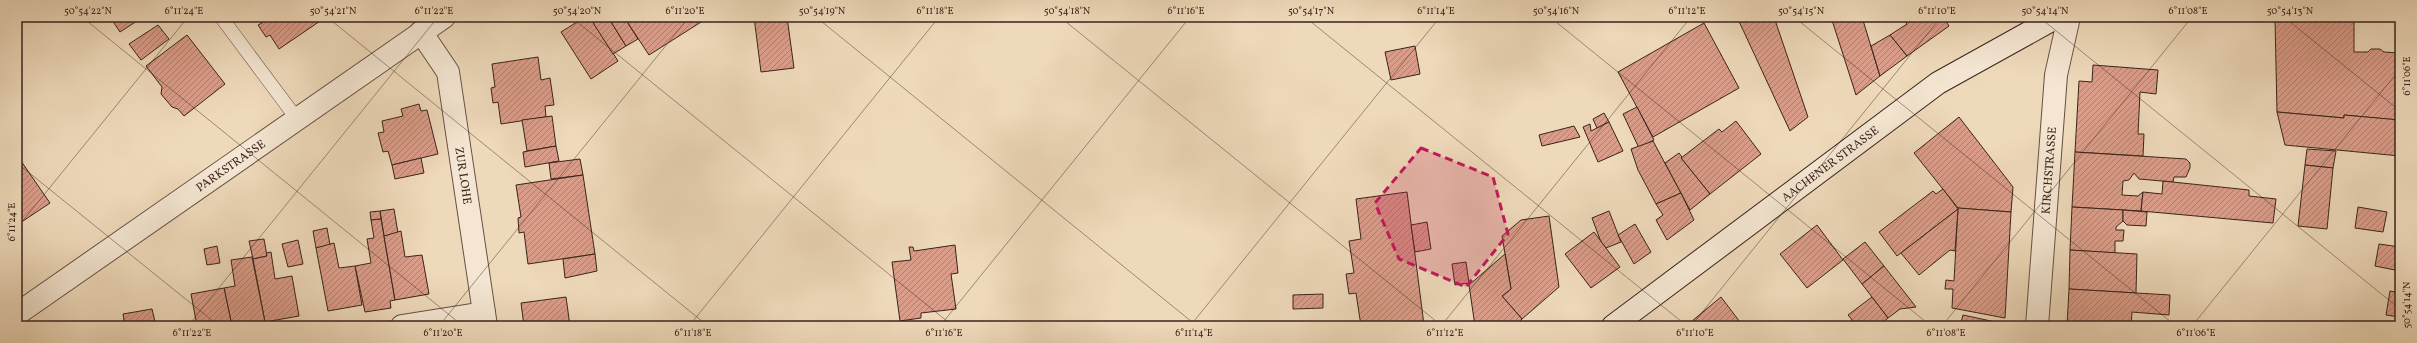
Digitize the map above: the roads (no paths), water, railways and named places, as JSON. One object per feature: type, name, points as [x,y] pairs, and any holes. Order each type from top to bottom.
[{"type":"street","name":"PARKSTRASSE","points":[[17,314],[444,17]]},
{"type":"street","name":"AACHENER STRASSE","points":[[1613,326],[1938,83],[2057,17]]},
{"type":"street","name":"KIRCHSTRASSE","points":[[2037,326],[2056,75],[2069,17]]},
{"type":"street","name":"ZUR LOHE","points":[[422,32],[448,72],[485,319]]},
{"type":"street","points":[[402,326],[485,319]]},
{"type":"lane","points":[[221,17],[297,119]]}]
